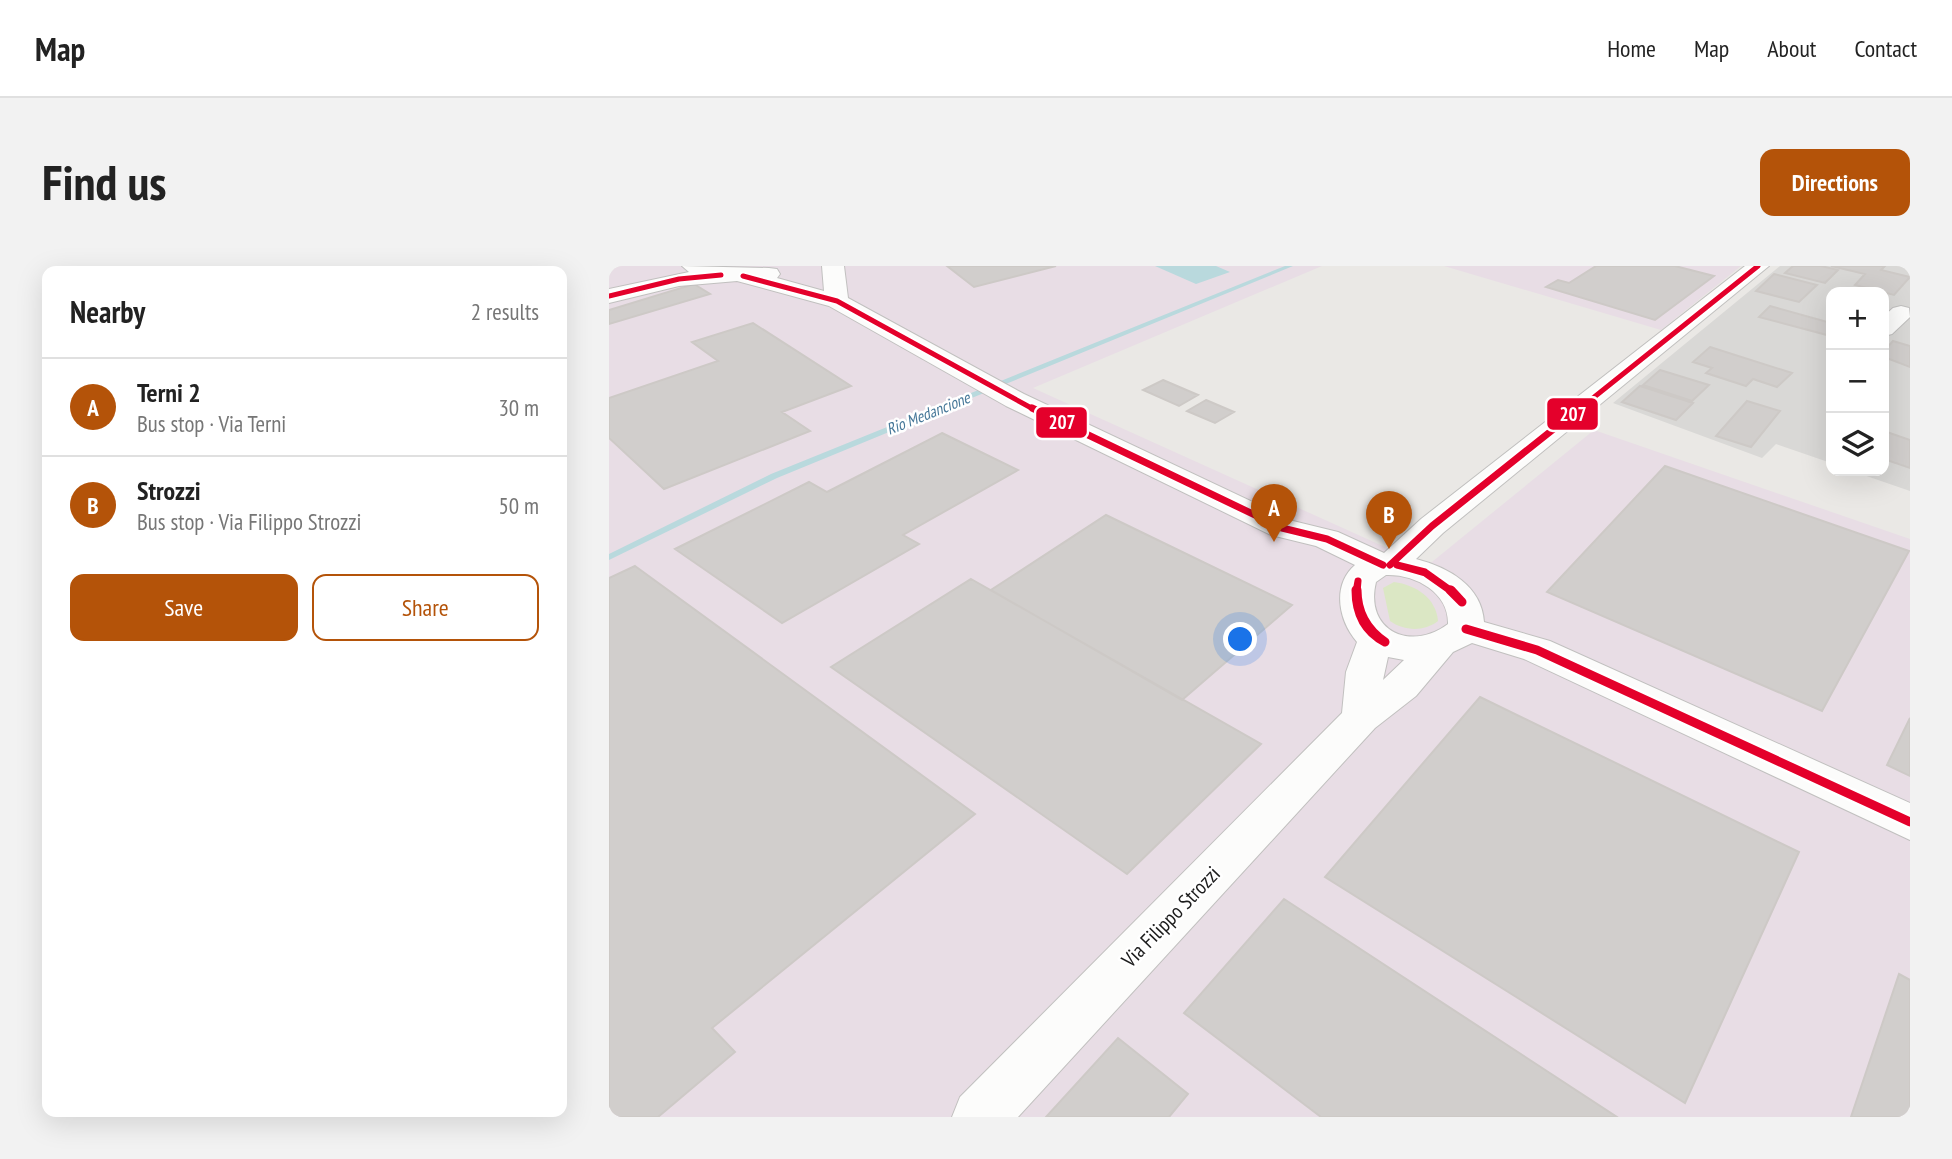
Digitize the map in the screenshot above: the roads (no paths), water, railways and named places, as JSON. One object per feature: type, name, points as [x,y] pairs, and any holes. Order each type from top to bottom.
[{"type":"street","points":[[633,289],[672,266]]},
{"type":"street","points":[[693,266],[837,300],[968,376],[1282,528],[1376,571],[1414,568],[1432,576],[1452,591],[1466,610],[1453,637]]},
{"type":"street","points":[[833,266],[837,300]]},
{"type":"street","points":[[1758,266],[1376,571],[1360,619],[1365,629],[1375,638],[1392,645],[1416,648],[1453,637],[1537,650],[1910,822]]},
{"type":"street","points":[[609,296],[633,289],[799,268]]},
{"type":"street","points":[[1889,325],[1907,311]]},
{"type":"street","name":"Via Filippo Strozzi","points":[[980,1117],[1361,718],[1402,687],[1453,637]]},
{"type":"street","points":[[1361,718],[1365,672],[1375,638]]},
{"type":"water","points":[[1155,266],[1216,266],[1230,272],[1196,284]]},
{"type":"waterway","name":"Rio Medancione","points":[[609,557],[774,476],[1290,266]]},
{"type":"place","name":"Terni 2","points":[[1274,542]]},
{"type":"place","name":"Strozzi","points":[[1389,549]]}]
